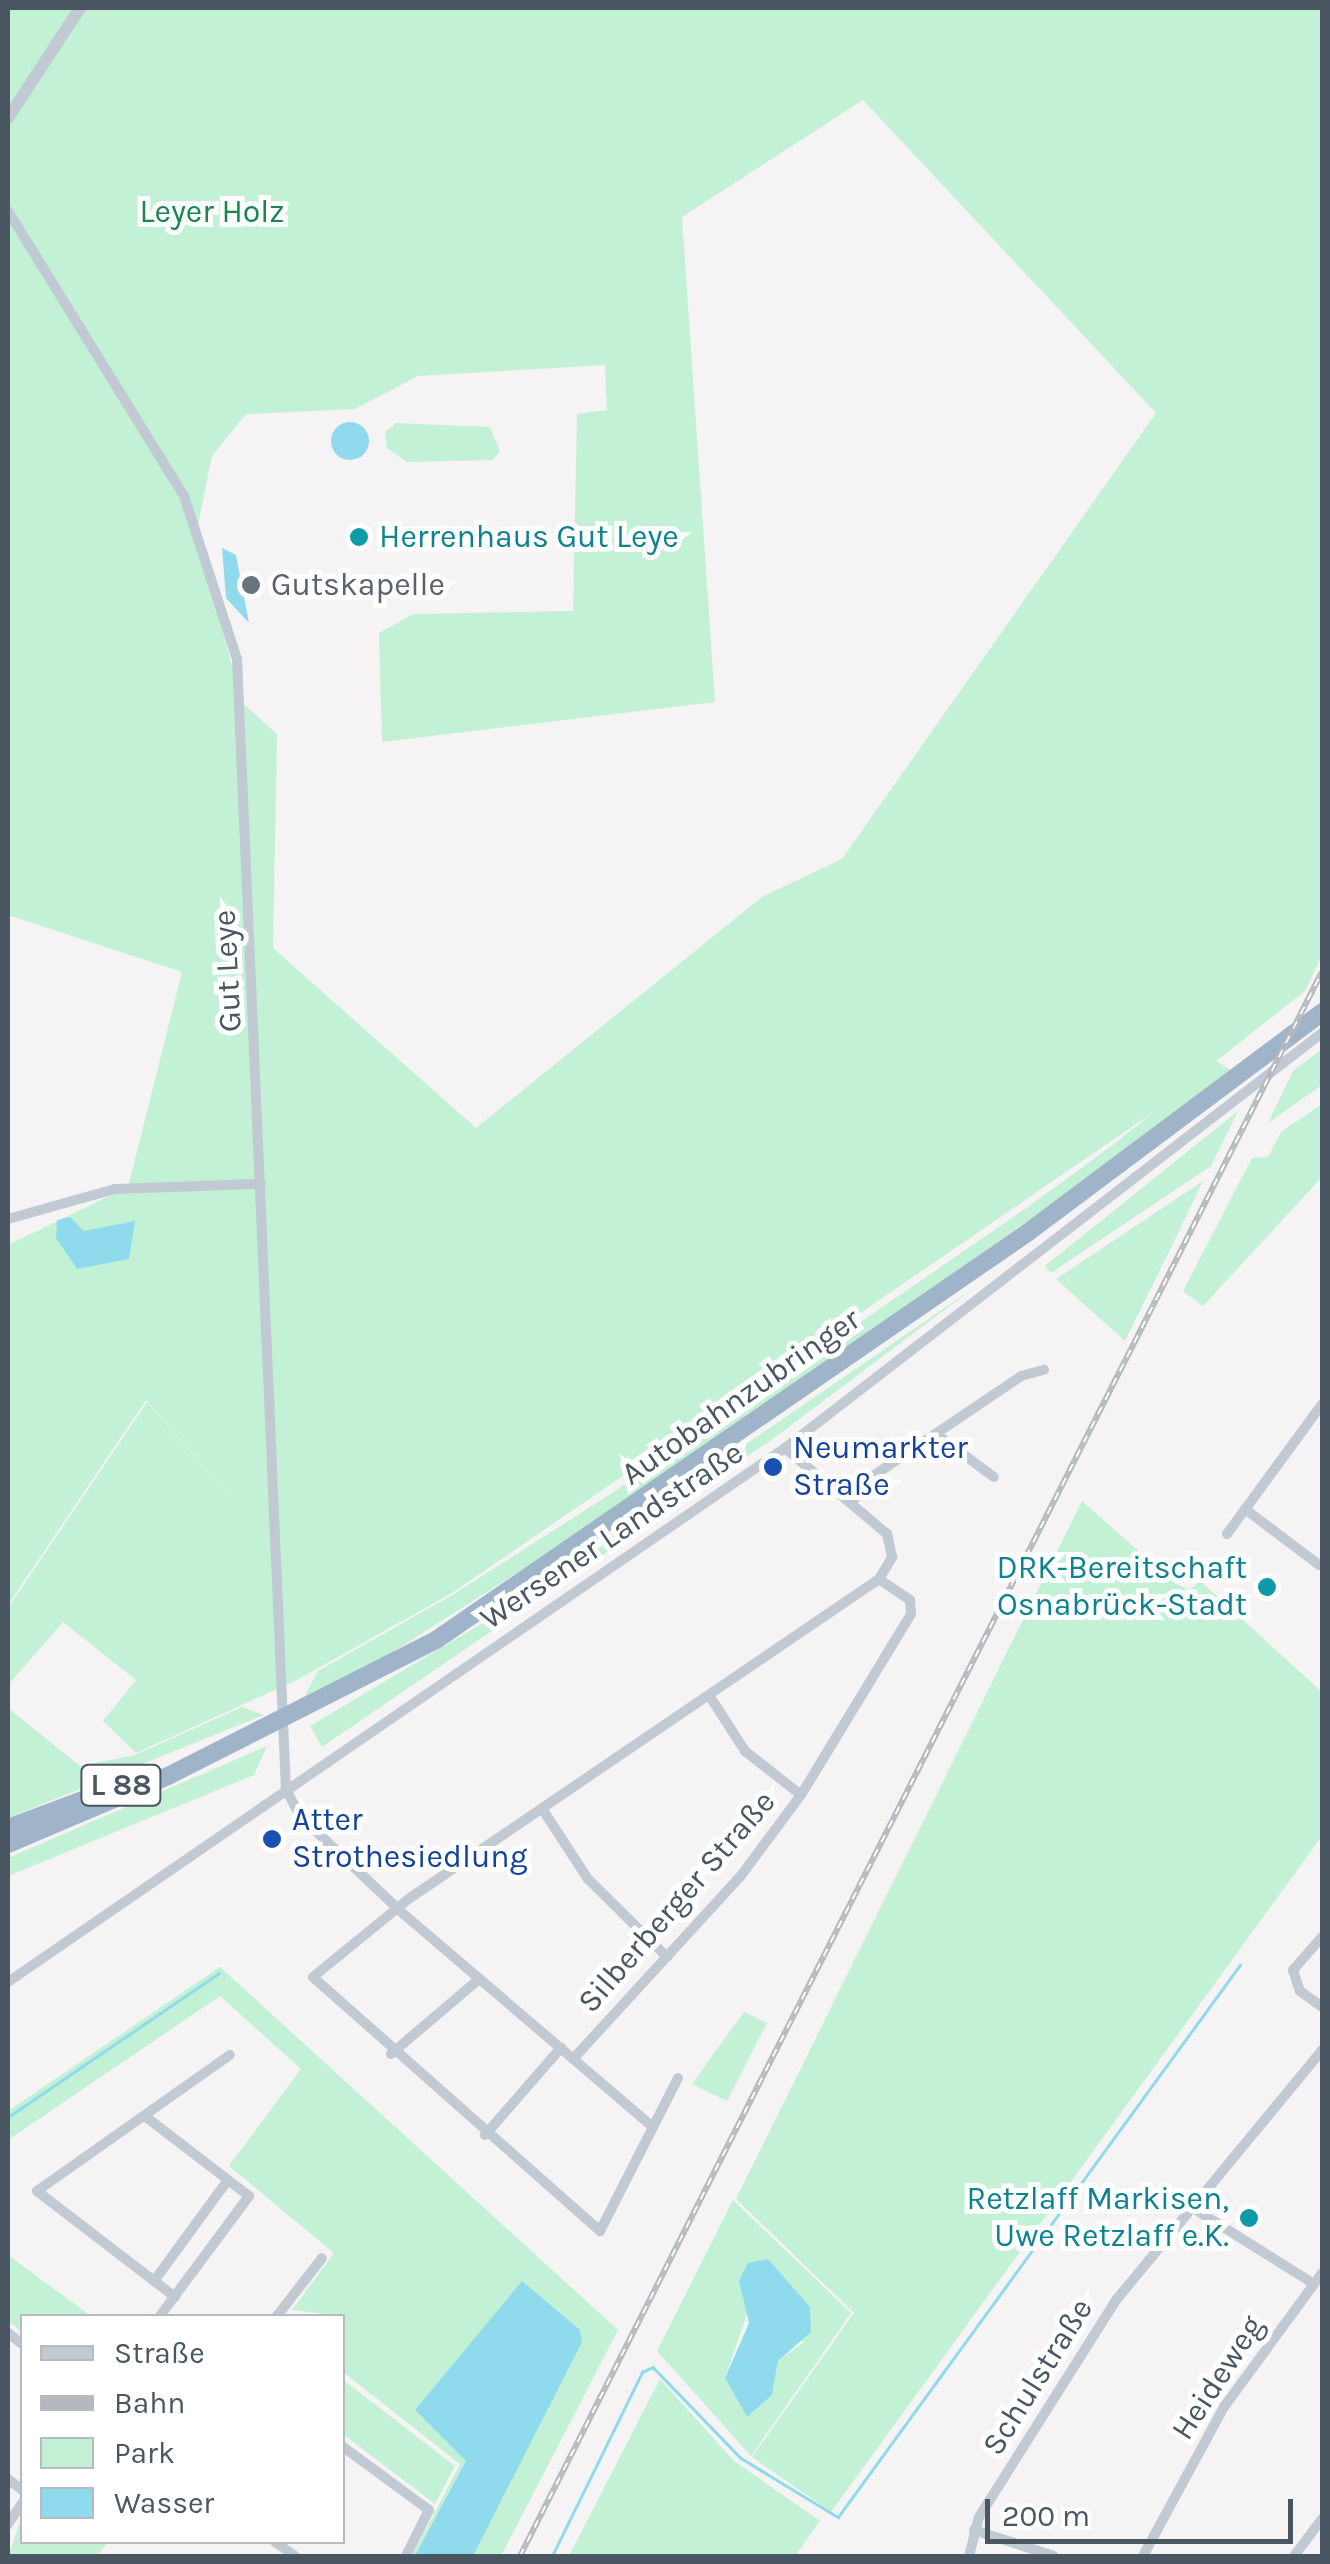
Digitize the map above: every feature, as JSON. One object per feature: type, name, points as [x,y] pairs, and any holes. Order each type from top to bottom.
[{"type":"highway","name":"Autobahnzubringer","points":[[234,1743],[436,1640],[629,1512],[1205,1101],[1322,1012]]},
{"type":"highway","name":"L 88","points":[[8,1828],[234,1743]]},
{"type":"highway","name":"L 88","points":[[8,1844],[234,1743]]},
{"type":"street","points":[[8,118],[80,8]]},
{"type":"street","name":"Gut Leye","points":[[8,211],[184,496],[237,659],[286,1789]]},
{"type":"street","name":"Wersener Landstraße","points":[[8,1982],[785,1448],[1322,1033]]},
{"type":"street","points":[[8,1219],[116,1189],[230,1178],[261,1184]]},
{"type":"street","points":[[852,1502],[936,1434],[1044,1370]]},
{"type":"street","points":[[1226,1534],[1322,1404]]},
{"type":"street","points":[[936,1434],[994,1476]]},
{"type":"street","points":[[678,2078],[600,2231],[390,2054],[313,1977],[400,1911],[879,1579],[892,1557],[887,1534],[785,1448]]},
{"type":"street","points":[[1245,1509],[1319,1566]]},
{"type":"street","name":"Silberberger Straße","points":[[573,2059],[666,1957],[801,1796],[911,1614],[910,1600],[879,1579]]},
{"type":"street","points":[[709,1696],[744,1751],[801,1796]]},
{"type":"street","points":[[286,1789],[300,1816],[400,1911],[652,2126]]},
{"type":"street","points":[[544,1810],[588,1880],[666,1957]]},
{"type":"street","points":[[1322,1936],[1298,1961],[1293,1981],[1322,2007]]},
{"type":"street","points":[[390,2054],[480,1979]]},
{"type":"street","points":[[485,2135],[561,2048]]},
{"type":"street","name":"Schulstraße","points":[[969,2556],[974,2530],[1117,2299],[1322,2050]]},
{"type":"street","points":[[175,2297],[36,2191],[230,2055]]},
{"type":"street","points":[[146,2117],[249,2196],[166,2314]]},
{"type":"street","points":[[154,2281],[228,2180]]},
{"type":"street","points":[[1193,2208],[1312,2282]]},
{"type":"street","points":[[279,2314],[322,2258]]},
{"type":"street","name":"Heideweg","points":[[1143,2556],[1224,2407],[1322,2273]]},
{"type":"street","points":[[345,2448],[429,2510],[406,2556]]},
{"type":"street","points":[[1297,2556],[1322,2519]]},
{"type":"street","points":[[974,2530],[1054,2556]]},
{"type":"green space","name":"Leyer Holz","points":[[8,8],[1322,8],[1322,956],[1305,991],[1216,1061],[1232,1071],[1120,1156],[619,1508],[377,1662],[304,1698],[318,1671],[454,1594],[609,1495],[1025,1209],[1155,1111],[452,1593],[297,1680],[136,1753],[103,1721],[136,1680],[63,1622],[8,1685],[8,1608],[147,1402],[257,1527],[146,1400],[8,1605],[8,1245],[128,1187],[182,972],[8,915]],"holes":[[[863,100],[1156,413],[842,859],[762,897],[476,1128],[273,948],[277,734],[241,702],[197,530],[212,456],[246,414],[355,409],[418,376],[605,365],[607,410],[577,414],[573,611],[413,614],[379,633],[382,742],[715,702],[682,217]]]},
{"type":"green space","points":[[396,423],[490,427],[500,451],[493,460],[407,462],[387,448],[385,432]]},
{"type":"green space","points":[[1322,1049],[1322,1085],[1268,1123],[1293,1071]]},
{"type":"green space","points":[[1322,1104],[1322,1177],[1203,1306],[1183,1291],[1252,1158],[1268,1157],[1281,1132]]},
{"type":"green space","points":[[1238,1111],[1211,1166],[1051,1273],[1045,1266]]},
{"type":"green space","points":[[1203,1181],[1181,1227],[1125,1341],[1056,1279]]},
{"type":"green space","points":[[975,1287],[774,1438],[322,1747],[310,1726],[503,1611]]},
{"type":"green space","points":[[1082,1501],[1176,1584],[1190,1590],[1200,1581],[1322,1692],[1322,1836],[831,2512],[752,2457],[854,2313],[736,2199]]},
{"type":"green space","points":[[242,1707],[264,1715],[8,1818],[8,1708],[80,1766],[135,1755]]},
{"type":"green space","points":[[267,1746],[254,1775],[8,1876],[8,1858]]},
{"type":"green space","points":[[220,1967],[618,2330],[501,2556],[412,2556],[460,2464],[345,2374],[345,2314],[292,2310],[334,2253],[229,2166],[301,2069],[220,1996],[8,2140],[8,2111]]},
{"type":"green space","points":[[744,2012],[767,2023],[727,2101],[692,2084]]},
{"type":"green space","points":[[733,2200],[851,2313],[751,2456],[657,2351]],"holes":[[[748,2311],[804,2342],[778,2361],[772,2394],[747,2417],[725,2378]]]},
{"type":"green space","points":[[8,2255],[88,2314],[20,2314],[20,2330],[8,2321]]},
{"type":"green space","points":[[660,2379],[734,2461],[820,2521],[795,2556],[569,2556]]},
{"type":"green space","points":[[345,2381],[455,2466],[435,2504],[345,2436]]},
{"type":"green space","points":[[20,2523],[20,2544],[106,2544],[97,2556],[8,2556]]},
{"type":"water","points":[[350,422],[363,428],[369,441],[363,454],[350,460],[337,454],[331,441],[337,428]]},
{"type":"water","points":[[222,548],[236,555],[249,623],[226,598]]},
{"type":"water","points":[[70,1217],[84,1231],[135,1221],[129,1259],[77,1269],[56,1238],[57,1220]]},
{"type":"water","points":[[768,2259],[810,2307],[811,2332],[778,2361],[772,2395],[747,2417],[725,2378],[749,2323],[739,2281],[748,2263]]},
{"type":"water","points":[[522,2281],[580,2330],[582,2342],[473,2556],[415,2556],[466,2461],[415,2410]]},
{"type":"waterway","points":[[552,2556],[642,2372],[653,2367],[741,2458],[838,2517],[1240,1965]]},
{"type":"waterway","points":[[8,2117],[219,1973]]},
{"type":"railway","points":[[520,2556],[1322,972]]},
{"type":"place","name":"Herrenhaus Gut Leye","points":[[359,537]]},
{"type":"place","name":"Gutskapelle","points":[[251,585]]},
{"type":"place","name":"Neumarkter Straße","points":[[773,1467]]},
{"type":"place","name":"DRK-Bereitschaft Osnabrück-Stadt","points":[[1267,1587]]},
{"type":"place","name":"Atter Strothesiedlung","points":[[272,1839]]},
{"type":"place","name":"Retzlaff Markisen, Uwe Retzlaff e.K.","points":[[1249,2218]]}]
